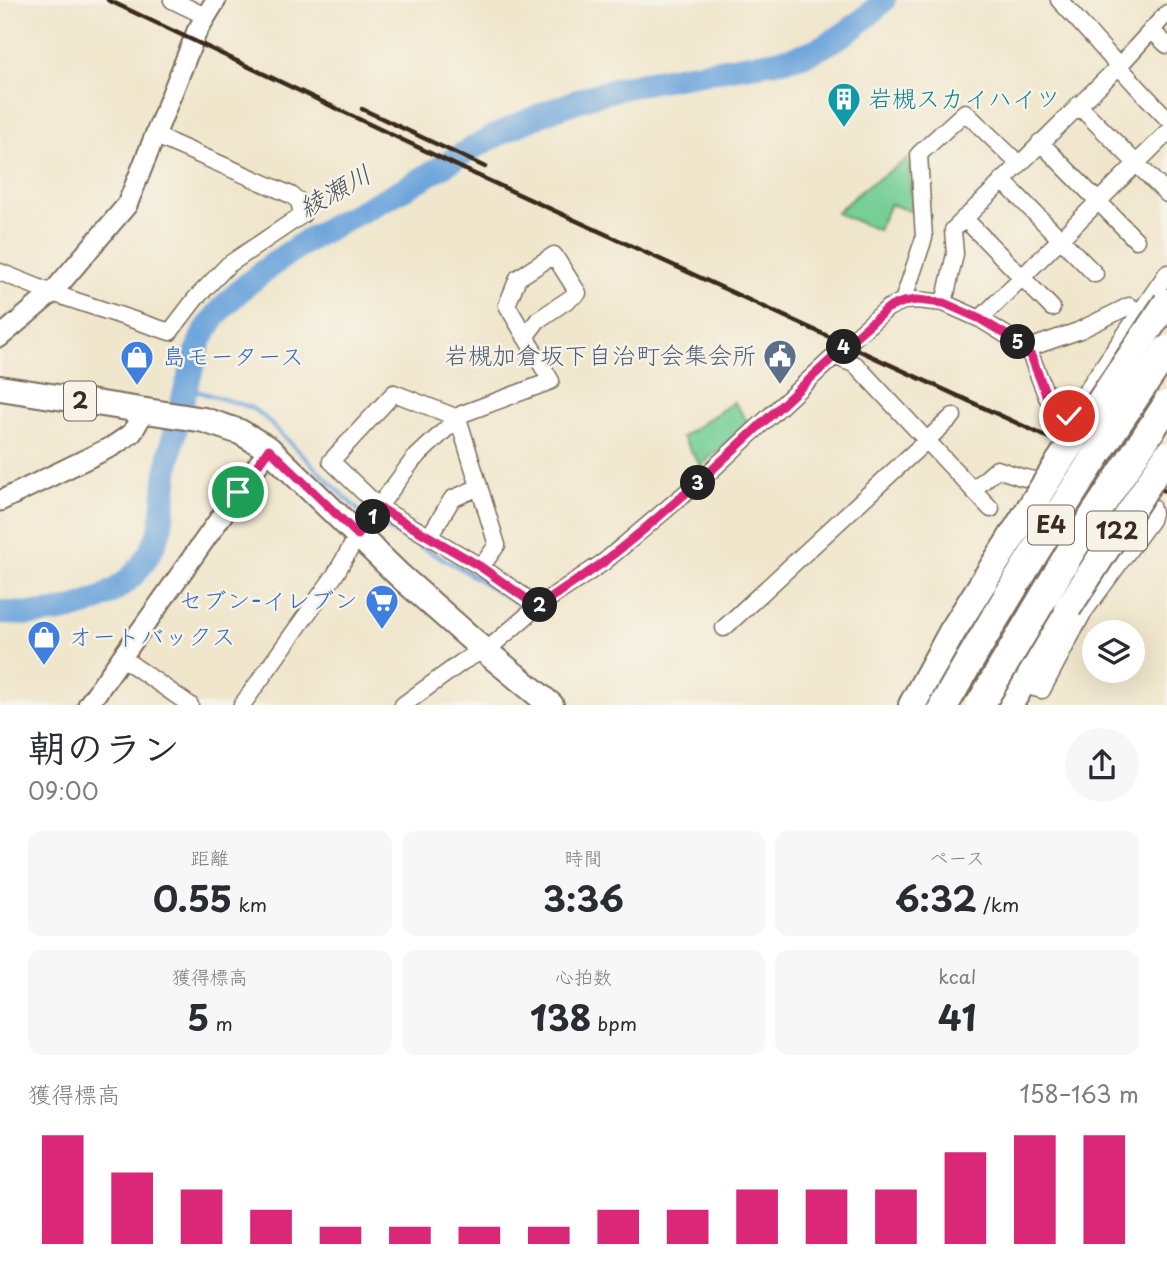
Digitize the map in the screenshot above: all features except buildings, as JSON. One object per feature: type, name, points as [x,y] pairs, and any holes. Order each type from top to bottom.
[{"type":"highway","points":[[912,705],[952,632],[1059,463],[1167,302]]},
{"type":"highway","name":"E4","points":[[944,705],[1021,572],[1167,350]]},
{"type":"highway","name":"E4","points":[[979,705],[1072,549],[1167,405]]},
{"type":"highway","name":"122","points":[[1029,696],[1068,608],[1167,455]]},
{"type":"main road","name":"2","points":[[0,387],[204,420],[240,432],[269,449],[370,520],[400,576],[551,705]]},
{"type":"street","points":[[0,337],[52,293],[127,205],[187,54],[211,8],[172,0]]},
{"type":"street","points":[[1059,0],[1167,118]]},
{"type":"street","points":[[944,303],[955,254],[953,230],[1119,66],[1167,13]]},
{"type":"street","points":[[1151,30],[1167,46]]},
{"type":"street","points":[[1078,105],[1167,194]]},
{"type":"street","points":[[903,302],[924,238],[919,154],[965,112],[1018,163]]},
{"type":"street","points":[[980,319],[1167,133]]},
{"type":"street","points":[[0,272],[52,293],[170,332],[196,298],[228,265],[302,215],[299,201],[291,195],[156,136]]},
{"type":"street","points":[[1040,142],[1136,240]]},
{"type":"street","points":[[1002,180],[1095,274]]},
{"type":"street","points":[[964,218],[1052,308]]},
{"type":"street","points":[[242,705],[413,460],[458,418],[551,381],[525,337],[507,305],[518,278],[554,255],[578,293],[538,320],[525,337]]},
{"type":"street","points":[[1069,416],[1167,273]]},
{"type":"street","points":[[403,705],[462,662],[484,650],[538,607],[604,562],[701,480],[888,308],[903,302],[917,300],[944,303],[980,319],[1026,349],[1047,397],[1069,416],[1167,465]]},
{"type":"street","points":[[1026,349],[1078,331],[1129,306],[1141,313]]},
{"type":"street","points":[[834,356],[856,366],[991,509]]},
{"type":"street","points":[[458,418],[394,393],[331,461],[370,520],[429,537],[481,567],[538,607]]},
{"type":"street","points":[[0,501],[113,446],[132,433],[153,411]]},
{"type":"street","points":[[724,628],[953,416]]},
{"type":"street","points":[[458,418],[497,545],[481,567]]},
{"type":"street","points":[[88,705],[269,449]]},
{"type":"street","points":[[973,490],[997,469],[1021,477],[1151,506],[1153,513],[1029,696]]},
{"type":"street","points":[[429,537],[452,499],[479,487]]},
{"type":"street","points":[[121,657],[190,705]]},
{"type":"green space","points":[[908,159],[913,212],[890,204],[878,230],[836,213],[863,189]]},
{"type":"green space","points":[[734,402],[748,422],[701,466],[682,437]]},
{"type":"waterway","name":"綾瀬川","points":[[0,612],[25,614],[73,608],[116,589],[134,574],[148,555],[159,532],[169,459],[202,337],[235,295],[292,251],[480,144],[540,115],[596,95],[636,85],[804,54],[842,35],[884,0]]},
{"type":"waterway","points":[[186,388],[250,407],[263,416],[365,517]]},
{"type":"waterway","points":[[373,521],[460,568],[524,607]]},
{"type":"railway","points":[[108,0],[468,171],[1167,492]]},
{"type":"railway","points":[[362,109],[485,167]]},
{"type":"place","name":"岩槻スカイハイツ","points":[[844,129]]},
{"type":"place","name":"岩槻加倉坂下自治町会集会所","points":[[780,386]]},
{"type":"place","name":"島モータース","points":[[137,387]]},
{"type":"place","name":"セブン-イレブン","points":[[382,631]]},
{"type":"place","name":"オートバックス","points":[[44,667]]},
{"type":"route","points":[[238,492],[269,449],[358,535],[380,508],[481,567],[538,607],[604,562],[642,531],[888,308],[903,302],[917,300],[944,303],[980,319],[1020,343],[1031,356],[1047,397],[1069,416]]}]
